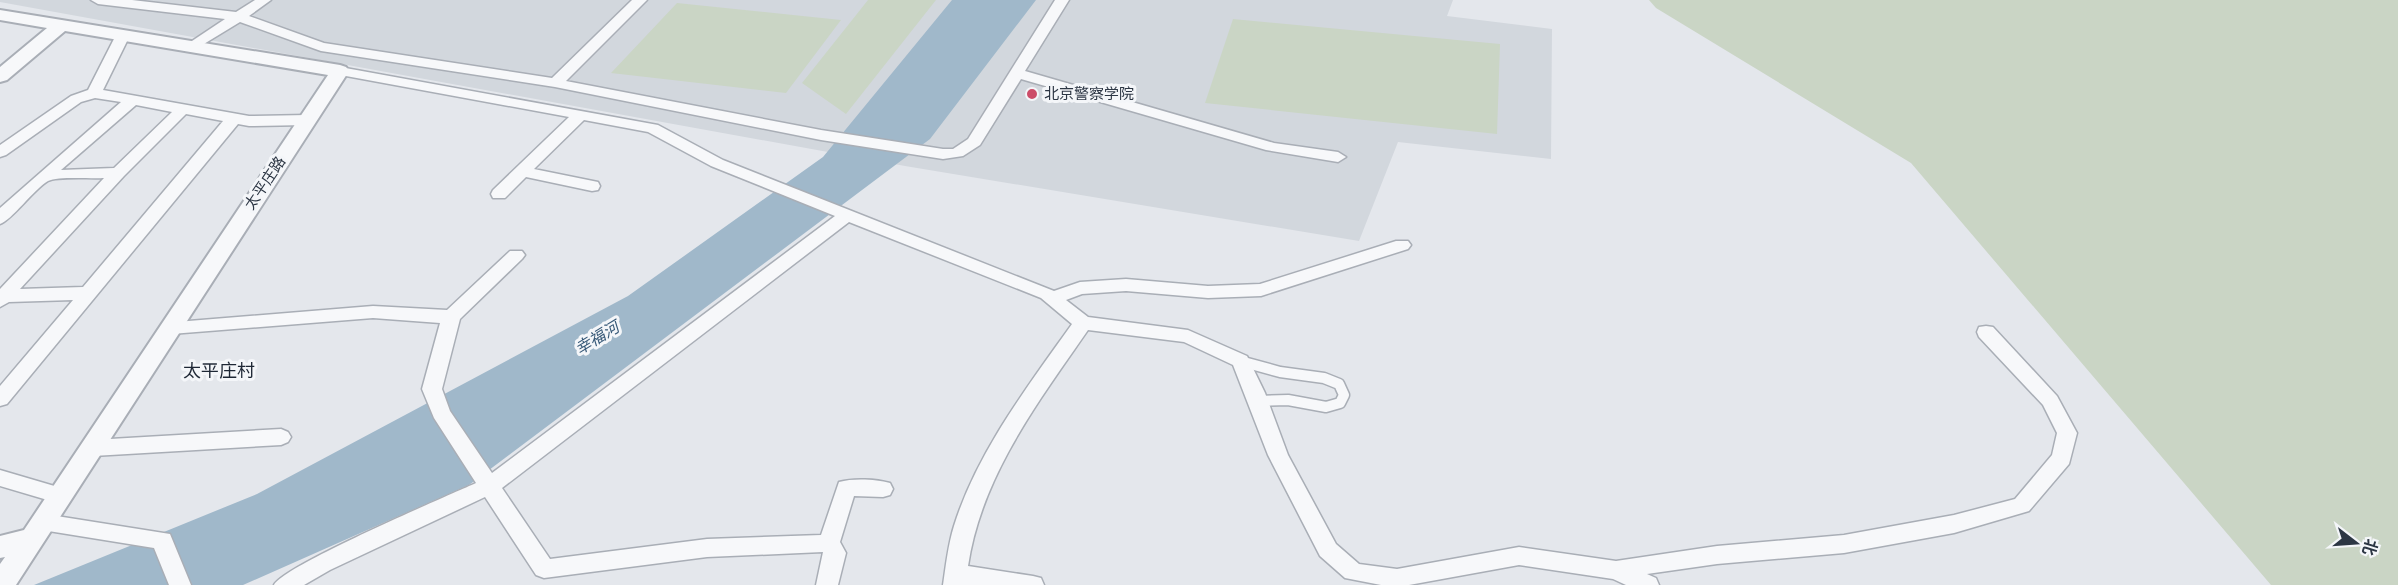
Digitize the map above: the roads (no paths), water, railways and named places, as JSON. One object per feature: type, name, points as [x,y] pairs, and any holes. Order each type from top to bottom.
[{"type":"street","points":[[98,0],[240,17],[321,46],[555,83],[915,151],[957,153],[974,142],[1062,0]]},
{"type":"street","points":[[194,46],[264,0]]},
{"type":"street","points":[[555,83],[640,0]]},
{"type":"street","points":[[0,15],[340,71],[653,128],[677,139],[708,159],[771,186],[1047,294],[1083,323],[1188,336],[1240,361],[1278,455],[1328,550],[1353,572],[1397,578],[1519,556],[1616,570],[1717,555],[1844,544],[1954,524],[2022,505],[2062,458],[2067,433],[2050,401],[1986,332]]},
{"type":"street","points":[[0,76],[60,26]]},
{"type":"street","points":[[94,93],[123,35]]},
{"type":"street","name":"太平庄路","points":[[38,531],[340,71]]},
{"type":"street","points":[[1017,73],[1272,147],[1338,157]]},
{"type":"street","points":[[0,152],[76,99],[94,93],[249,121],[307,120]]},
{"type":"street","points":[[0,219],[11,205],[134,99]]},
{"type":"street","points":[[2,298],[118,172],[183,109]]},
{"type":"street","points":[[499,194],[580,115]]},
{"type":"street","points":[[0,399],[235,117]]},
{"type":"street","points":[[522,171],[592,186]]},
{"type":"street","points":[[44,176],[118,172]]},
{"type":"street","points":[[285,585],[485,478],[843,214]]},
{"type":"street","points":[[1052,298],[1080,288],[1102,285],[1208,292],[1261,290],[1402,245]]},
{"type":"street","points":[[516,255],[451,317],[432,389],[441,413],[550,577],[707,549],[829,543]]},
{"type":"street","points":[[2,298],[88,293]]},
{"type":"street","points":[[171,328],[373,312],[451,317]]},
{"type":"street","points":[[1033,585],[956,579],[967,519],[992,464],[1044,377],[1083,323]]},
{"type":"street","points":[[93,448],[281,437]]},
{"type":"street","points":[[0,478],[61,496]]},
{"type":"street","points":[[827,585],[835,553],[829,543],[846,488],[883,489]]},
{"type":"street","points":[[1,585],[5,562],[38,531],[162,540],[180,585]]},
{"type":"street","points":[[1616,570],[1648,585]]},
{"type":"lane","points":[[1240,361],[1280,372],[1324,378],[1339,384],[1344,395],[1340,403],[1326,407],[1287,400],[1258,401]]},
{"type":"water","name":"幸福河","points":[[952,0],[1036,0],[930,139],[469,485],[243,585],[34,585],[257,494],[628,296],[823,157]]},
{"type":"place","name":"北京警察学院","points":[[1032,94]]},
{"type":"district","name":"太平庄村","points":[[219,371]]}]
